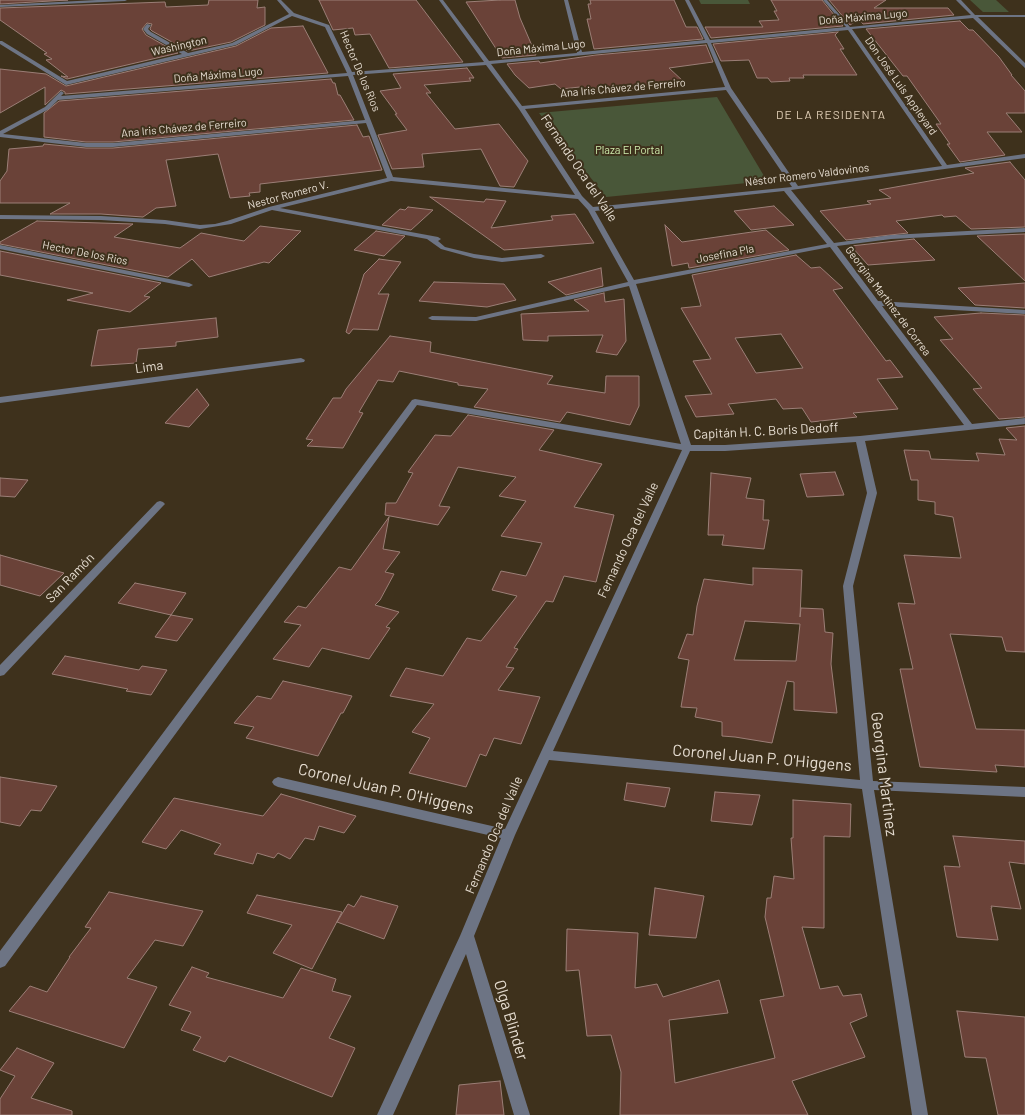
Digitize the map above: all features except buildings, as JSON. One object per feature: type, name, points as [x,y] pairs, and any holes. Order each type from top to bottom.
[{"type":"street","points":[[0,6],[125,0]]},
{"type":"street","name":"Hector De los Rios","points":[[279,0],[292,14],[327,26],[330,30],[350,74],[391,179]]},
{"type":"street","name":"Fernando Oca del Valle","points":[[385,1115],[467,936],[509,835],[545,755],[687,448],[632,283],[591,209],[580,197],[521,108],[486,63],[441,0]]},
{"type":"street","points":[[566,0],[580,54]]},
{"type":"street","points":[[687,0],[708,41],[728,88],[796,188]]},
{"type":"street","name":"Don José Luis Appleyard","points":[[826,0],[849,28],[945,166]]},
{"type":"street","points":[[958,0],[1025,66]]},
{"type":"street","name":"Washington","points":[[66,83],[234,44],[292,14]]},
{"type":"street","name":"Doña Máxima Lugo","points":[[58,98],[486,63],[975,16],[1025,16]]},
{"type":"street","points":[[148,25],[145,29],[149,33],[187,55]]},
{"type":"street","points":[[0,42],[8,50],[66,83],[58,98],[47,108],[0,134]]},
{"type":"street","name":"Ana Iris Chávez de Ferreiro","points":[[521,108],[728,88]]},
{"type":"street","name":"Ana Iris Chávez de Ferreiro","points":[[0,134],[86,145],[113,145],[369,121]]},
{"type":"street","name":"Néstor Romero Valdovinos","points":[[591,209],[796,188],[1025,156]]},
{"type":"street","name":"Nestor Romero V.","points":[[0,217],[107,218],[165,222],[200,227],[229,223],[271,208],[391,179],[580,197]]},
{"type":"street","name":"Georgina Martínez de Correa","points":[[786,189],[832,245],[970,427]]},
{"type":"street","points":[[271,208],[438,239]]},
{"type":"street","name":"Josefina Pla","points":[[432,318],[476,319],[632,283],[832,245],[906,236],[1025,230]]},
{"type":"street","points":[[430,238],[443,248],[474,256],[502,260],[541,256]]},
{"type":"street","name":"Hector De los Rios","points":[[0,247],[189,285]]},
{"type":"street","points":[[875,303],[1025,312]]},
{"type":"street","name":"Lima","points":[[0,400],[301,360]]},
{"type":"street","name":"Capitán H. C. Boris Dedoff","points":[[0,962],[416,402],[687,448],[725,448],[860,439],[1025,421]]},
{"type":"street","name":"Georgina Martinez","points":[[860,439],[872,493],[848,586],[867,785],[920,1115]]},
{"type":"street","name":"San Ramón","points":[[0,672],[160,504]]},
{"type":"street","name":"Coronel Juan P. O'Higgens","points":[[545,755],[867,785],[1025,792]]},
{"type":"street","name":"Coronel Juan P. O'Higgens","points":[[278,782],[509,835]]},
{"type":"street","name":"Olga Blinder","points":[[467,936],[522,1115]]},
{"type":"green space","points":[[699,0],[748,0],[750,4],[701,4]]},
{"type":"green space","points":[[970,0],[996,0],[1009,12],[983,12]]},
{"type":"green space","name":"Plaza El Portal","points":[[717,97],[767,181],[606,197],[539,113]]},
{"type":"district","name":"DE LA RESIDENTA","points":[[831,115]]}]
